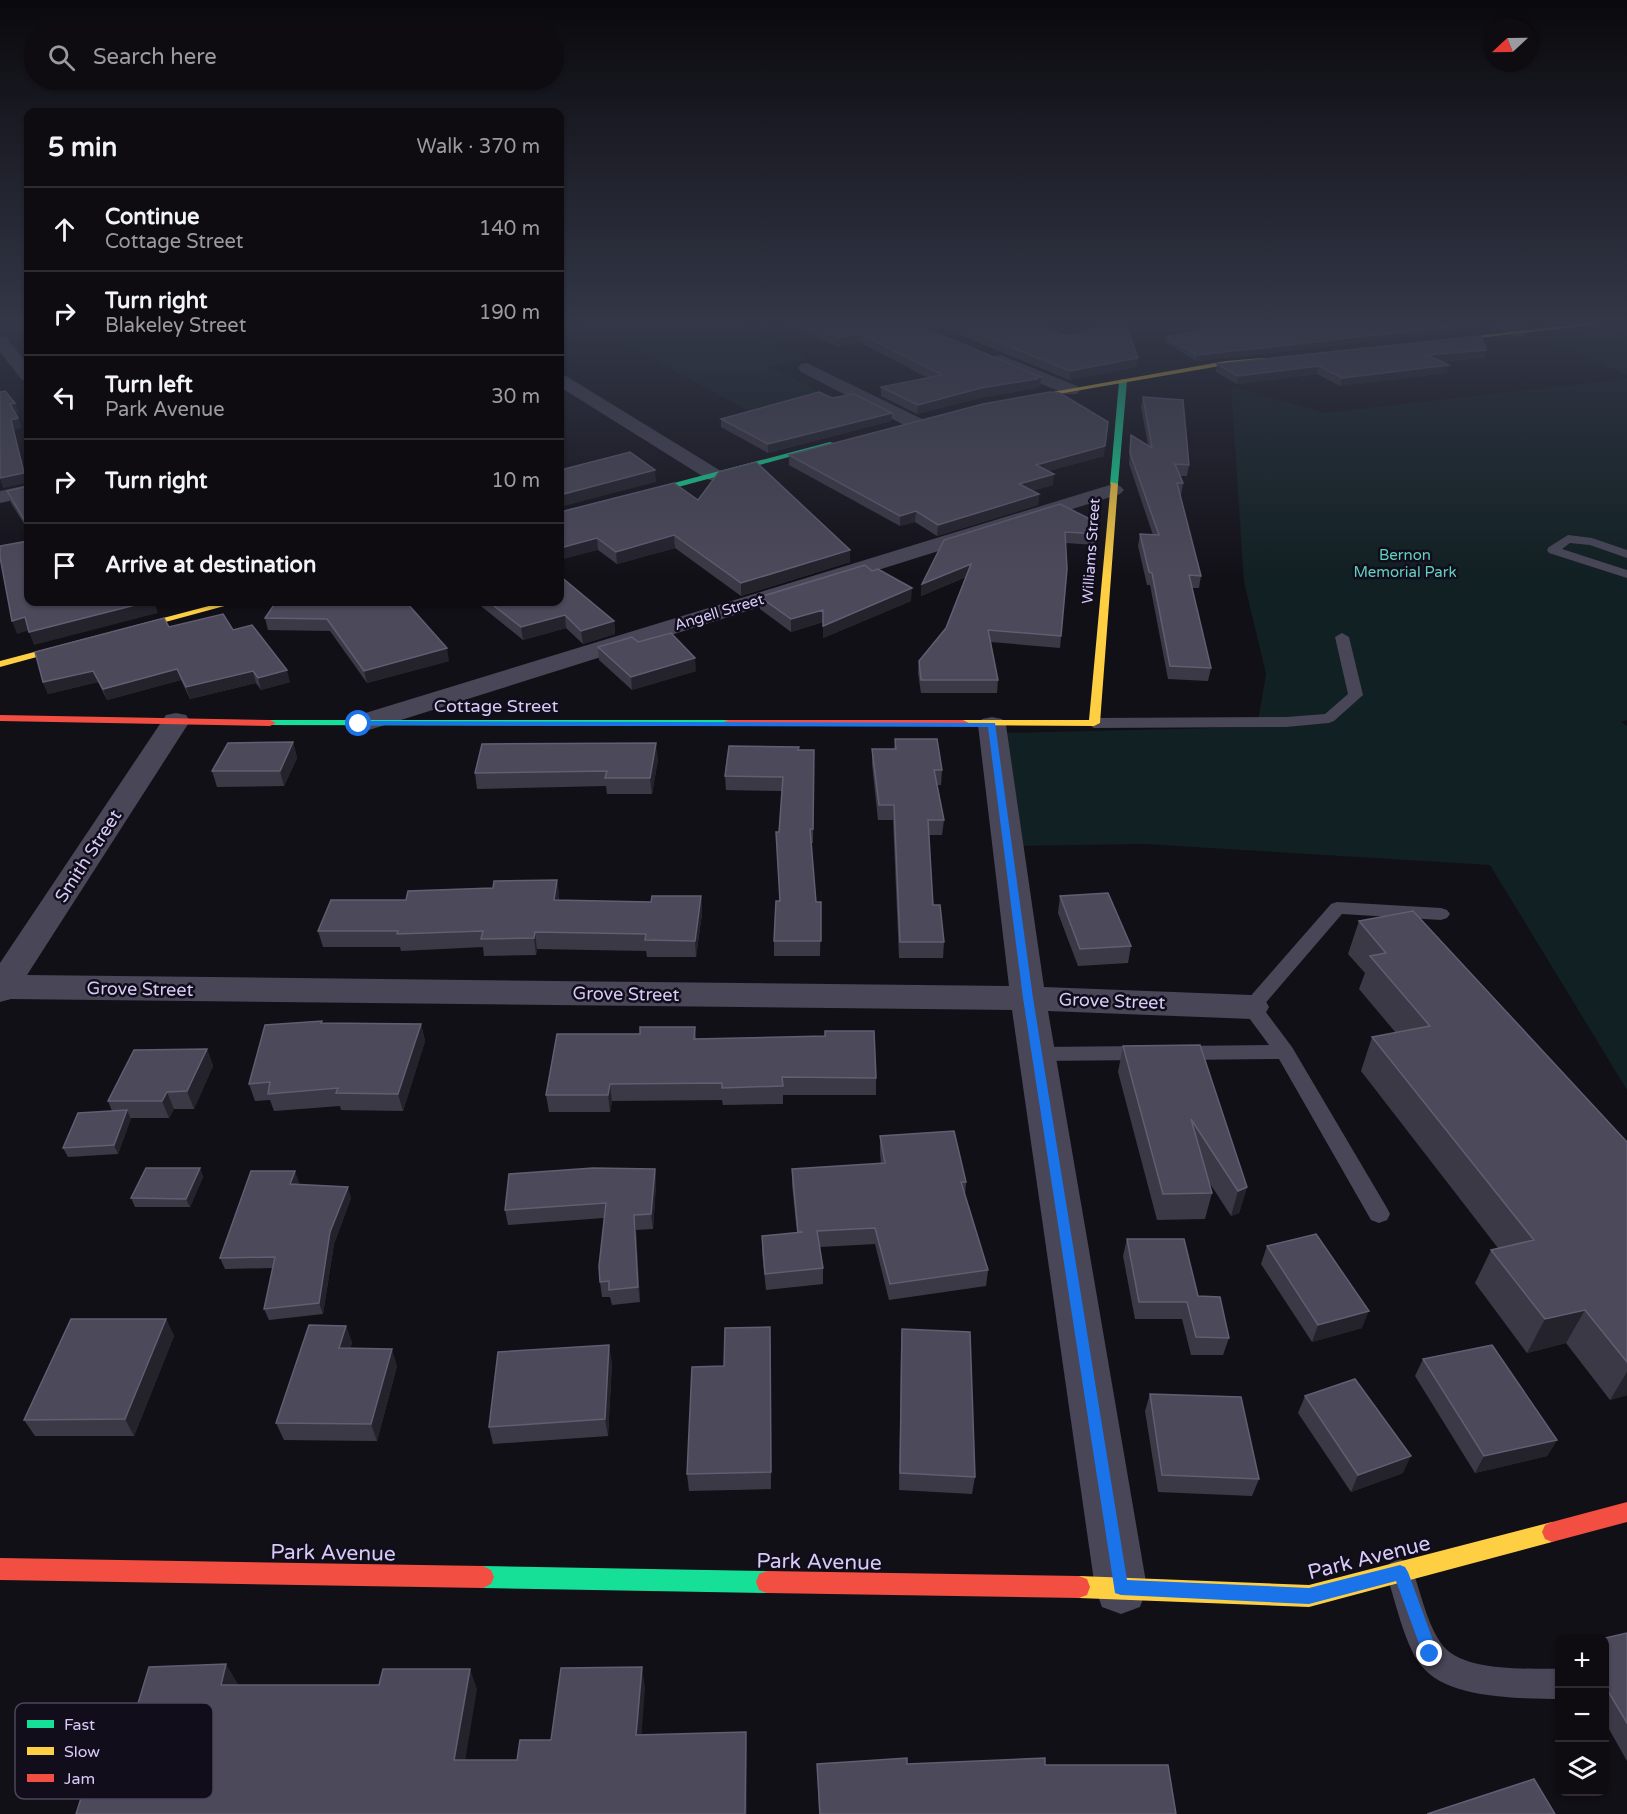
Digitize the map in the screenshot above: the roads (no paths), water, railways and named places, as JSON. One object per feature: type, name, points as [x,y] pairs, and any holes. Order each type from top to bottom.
[{"type":"street","points":[[605,408],[714,475]]},
{"type":"street","points":[[892,408],[920,421]]},
{"type":"street","name":"Williams Street","points":[[1094,723],[1121,408]]},
{"type":"street","points":[[892,429],[920,421]]},
{"type":"street","points":[[564,515],[848,440]]},
{"type":"street","name":"Angell Street","points":[[359,724],[1113,490]]},
{"type":"street","points":[[0,497],[24,492]]},
{"type":"street","points":[[0,664],[210,606]]},
{"type":"street","name":"Cottage Street","points":[[0,718],[359,724],[992,725],[1094,723]]},
{"type":"street","name":"Smith Street","points":[[1,988],[176,721]]},
{"type":"street","points":[[992,725],[1028,998],[1121,1588]]},
{"type":"street","name":"Grove Street","points":[[1,988],[1028,998],[1251,1006]]},
{"type":"street","name":"Park Avenue","points":[[0,1569],[1121,1588],[1309,1596],[1627,1512]]},
{"type":"lane","points":[[1627,554],[1592,542],[1568,539],[1553,550],[1627,574]]},
{"type":"lane","points":[[1094,723],[1286,722],[1329,718],[1356,695],[1342,637]]},
{"type":"lane","points":[[1379,1214],[1285,1052],[1251,1006],[1337,908],[1441,914]]},
{"type":"lane","points":[[1038,1054],[1285,1052]]},
{"type":"lane","points":[[1400,1572],[1430,1654],[1450,1670],[1482,1678],[1520,1683],[1555,1684]]},
{"type":"park label","name":"Bernon Memorial Park","points":[[1405,564]]}]
